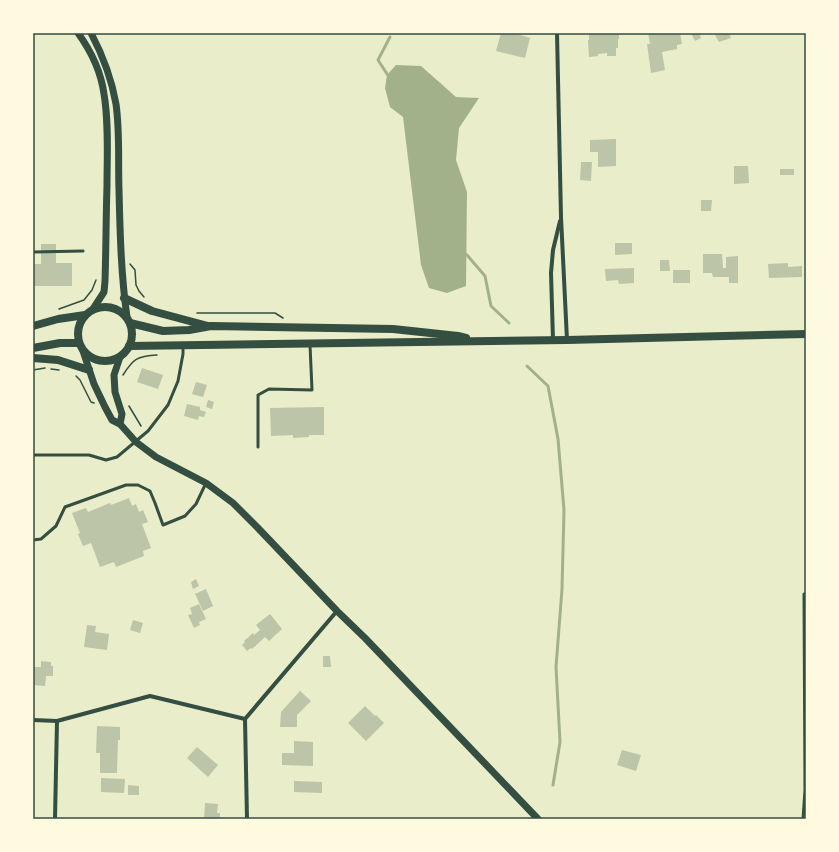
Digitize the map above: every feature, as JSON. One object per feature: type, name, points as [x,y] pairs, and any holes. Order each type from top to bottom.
[{"type":"main road","points":[[124,298],[152,311],[211,326]]},
{"type":"main road","points":[[111,307],[120,311],[128,320],[132,334],[131,343],[127,351],[120,357],[103,361],[95,359],[87,355],[80,346],[78,331],[80,323],[85,315],[93,309],[111,307]]},
{"type":"main road","points":[[33,326],[58,319],[85,315]]},
{"type":"main road","points":[[128,320],[163,332],[189,330],[211,326],[393,329],[458,336],[477,341]]},
{"type":"main road","points":[[129,346],[567,340],[806,334]]},
{"type":"main road","points":[[33,348],[60,343],[80,346]]},
{"type":"main road","points":[[33,358],[58,360],[89,370]]},
{"type":"street","points":[[78,33],[89,51],[100,77],[104,94],[107,122],[105,281],[104,292],[93,309]]},
{"type":"street","points":[[91,33],[106,68],[113,89],[116,105],[118,122],[122,282],[128,320]]},
{"type":"street","points":[[557,33],[561,217],[567,340]]},
{"type":"street","points":[[553,340],[551,273],[553,250],[561,217]]},
{"type":"street","points":[[80,346],[94,384],[112,420],[120,424],[136,442],[156,457],[206,483],[233,503],[365,638],[538,819]]},
{"type":"street","points":[[120,357],[114,375],[115,392],[122,414],[120,424]]},
{"type":"street","points":[[247,819],[245,719],[337,611]]},
{"type":"street","points":[[33,720],[57,721],[150,696],[245,719]]},
{"type":"street","points":[[55,819],[57,721]]},
{"type":"lane","points":[[33,252],[83,251]]},
{"type":"lane","points":[[258,447],[258,395],[269,389],[312,390],[310,343]]},
{"type":"lane","points":[[33,455],[89,455],[106,460],[117,457],[148,431],[168,405],[178,381],[183,346]]},
{"type":"lane","points":[[33,540],[41,539],[56,526],[65,507],[126,485],[138,485],[150,491],[163,525],[185,516],[196,504],[206,483]]},
{"type":"lane","points":[[803,819],[806,725],[804,594]]},
{"type":"path","points":[[135,270],[136,286],[146,300]]},
{"type":"path","points":[[56,311],[84,300],[92,290],[96,280]]},
{"type":"path","points":[[195,313],[275,313]]},
{"type":"path","points":[[122,377],[136,359],[157,355]]},
{"type":"path","points":[[33,370],[46,368],[62,371]]},
{"type":"path","points":[[74,374],[80,380],[92,402]]},
{"type":"path","points":[[128,405],[141,426]]},
{"type":"shaded area","points":[[396,65],[421,66],[456,97],[479,98],[459,128],[456,160],[467,192],[466,286],[447,293],[429,288],[421,265],[403,117],[390,107],[385,88],[387,75]]},
{"type":"building","points":[[501,33],[518,33],[517,34],[530,38],[525,58],[496,51]]},
{"type":"building","points":[[589,33],[619,33],[616,56],[607,56],[607,53],[589,57]]},
{"type":"building","points":[[648,33],[680,33],[682,44],[677,45],[677,49],[662,52],[665,70],[651,73],[647,44],[650,44]]},
{"type":"building","points":[[691,33],[705,33],[700,35],[701,38],[695,41]]},
{"type":"building","points":[[714,33],[729,33],[731,38],[719,42]]},
{"type":"building","points":[[616,139],[616,166],[598,167],[598,152],[590,152],[590,140]]},
{"type":"building","points":[[581,162],[592,162],[591,181],[580,180]]},
{"type":"building","points":[[734,166],[748,166],[749,183],[734,184]]},
{"type":"building","points":[[780,169],[794,169],[794,175],[780,175]]},
{"type":"building","points":[[701,200],[712,200],[711,211],[701,211]]},
{"type":"building","points":[[615,243],[632,243],[632,254],[615,255]]},
{"type":"building","points":[[41,244],[56,244],[56,263],[72,263],[72,286],[33,286],[33,264],[41,264]]},
{"type":"building","points":[[703,254],[722,254],[723,268],[726,268],[726,257],[738,256],[738,283],[729,283],[729,277],[713,277],[712,273],[703,273]]},
{"type":"building","points":[[660,260],[669,260],[670,271],[660,271]]},
{"type":"building","points":[[788,263],[788,267],[802,266],[802,277],[769,278],[768,264]]},
{"type":"building","points":[[634,268],[634,283],[619,284],[618,280],[606,281],[605,269]]},
{"type":"building","points":[[673,270],[690,270],[690,283],[673,283]]},
{"type":"building","points":[[142,368],[163,375],[158,389],[137,382]]},
{"type":"building","points":[[196,382],[207,385],[203,397],[192,394]]},
{"type":"building","points":[[208,400],[214,402],[212,409],[206,407]]},
{"type":"building","points":[[187,404],[200,407],[200,410],[206,412],[204,417],[199,416],[198,420],[184,416]]},
{"type":"building","points":[[324,407],[324,435],[309,435],[309,437],[293,438],[293,435],[271,436],[270,408]]},
{"type":"building","points":[[129,498],[132,506],[136,504],[139,512],[143,510],[148,522],[142,524],[151,548],[143,551],[144,556],[116,567],[114,562],[100,567],[91,543],[83,546],[78,534],[80,533],[72,513],[86,508],[88,512],[110,503],[111,505]]},
{"type":"building","points":[[196,579],[199,586],[193,589],[191,582]]},
{"type":"building","points":[[206,589],[213,606],[203,611],[195,594]]},
{"type":"building","points":[[199,604],[206,619],[199,622],[200,625],[194,628],[188,615],[192,614],[190,608]]},
{"type":"building","points":[[270,614],[282,629],[269,641],[265,637],[252,649],[251,648],[247,651],[242,645],[245,642],[244,641],[253,633],[254,635],[260,630],[256,625]]},
{"type":"building","points":[[133,620],[143,623],[140,633],[130,630]]},
{"type":"building","points":[[87,625],[96,626],[95,632],[109,634],[107,650],[84,647]]},
{"type":"building","points":[[323,656],[330,656],[331,667],[323,667]]},
{"type":"building","points":[[41,661],[51,662],[51,666],[53,666],[53,676],[46,676],[45,686],[33,685],[33,667],[41,667]]},
{"type":"building","points":[[300,691],[311,701],[297,715],[297,727],[280,727],[281,712]]},
{"type":"building","points":[[365,706],[384,723],[366,741],[348,723]]},
{"type":"building","points":[[97,726],[120,727],[117,773],[100,773],[100,753],[96,753]]},
{"type":"building","points":[[294,741],[313,742],[313,766],[282,765],[282,753],[294,753]]},
{"type":"building","points":[[197,747],[218,765],[208,777],[187,758]]},
{"type":"building","points":[[622,750],[641,755],[636,771],[617,765]]},
{"type":"building","points":[[101,778],[125,779],[124,793],[101,792]]},
{"type":"building","points":[[294,781],[322,782],[322,793],[294,792]]},
{"type":"building","points":[[128,785],[139,786],[139,795],[128,795]]},
{"type":"building","points":[[205,803],[218,804],[217,813],[220,813],[220,819],[204,819]]},
{"type":"waterway","points":[[389,77],[378,60],[390,37]]},
{"type":"waterway","points":[[464,253],[485,276],[491,306],[509,323]]},
{"type":"waterway","points":[[527,366],[548,386],[558,439],[564,510],[562,589],[556,667],[560,742],[553,785]]}]
